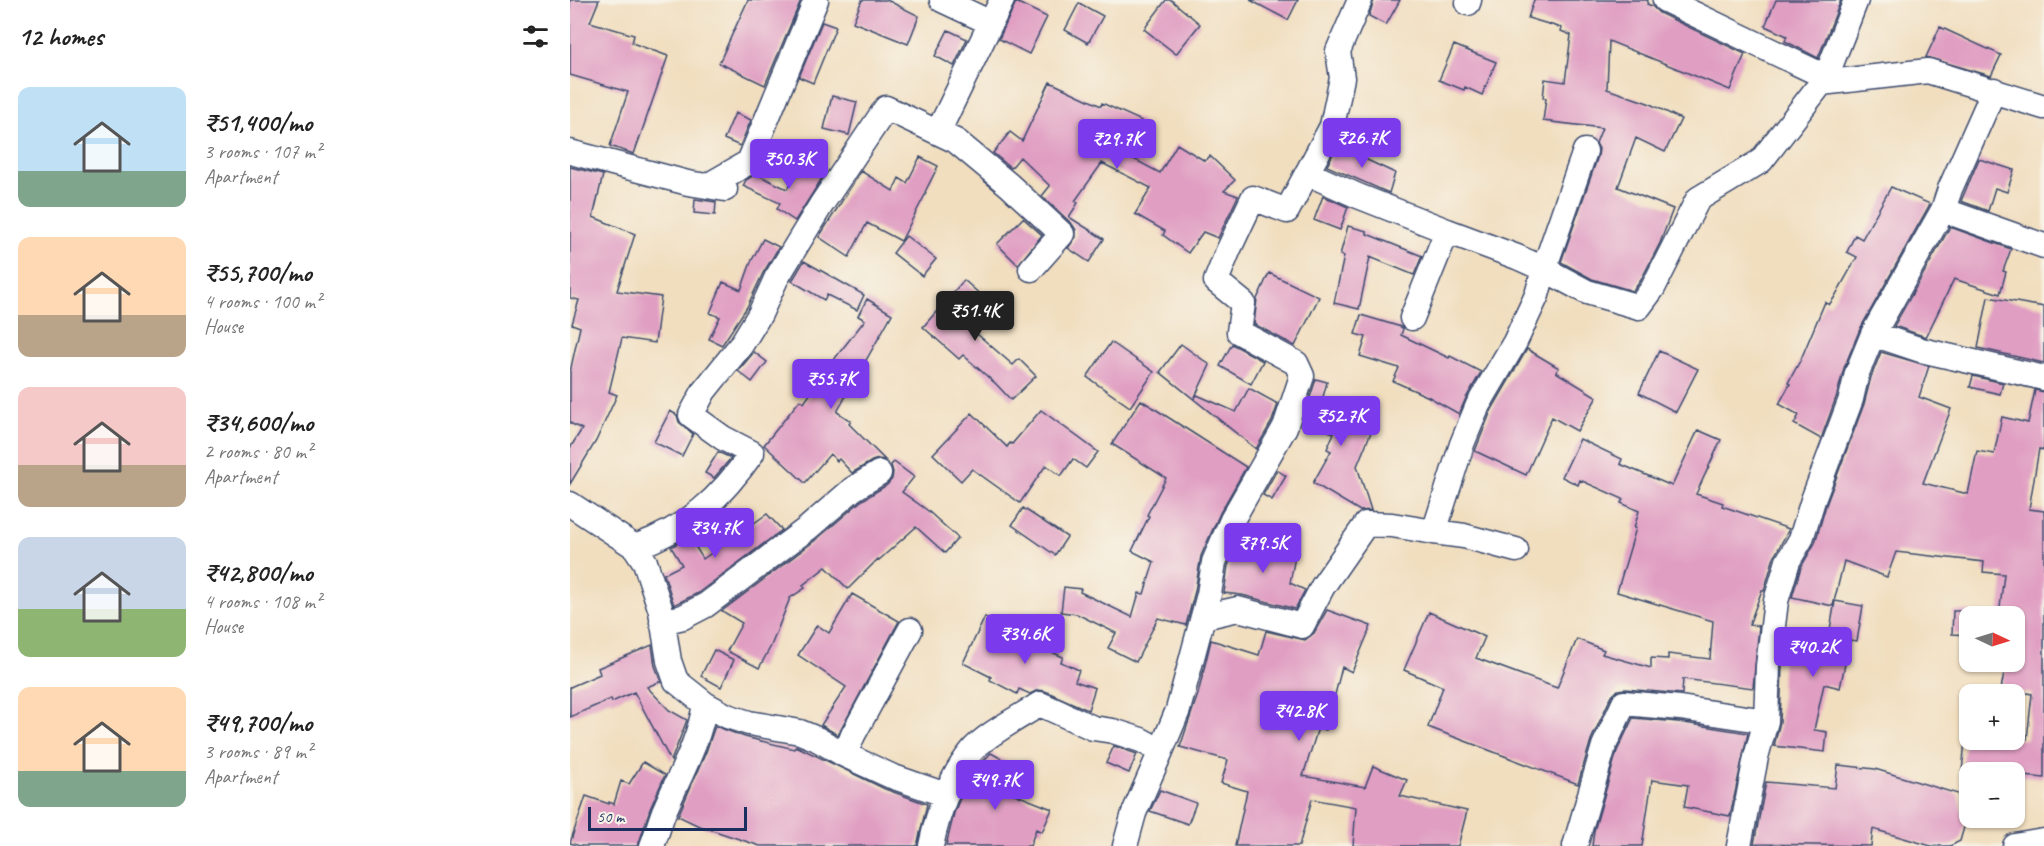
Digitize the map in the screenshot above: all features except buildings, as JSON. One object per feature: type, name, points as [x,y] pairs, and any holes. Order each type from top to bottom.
[{"type":"street","points":[[570,152],[688,183],[720,188],[749,162],[816,0]]},
{"type":"street","points":[[942,0],[991,23]]},
{"type":"street","points":[[938,132],[1002,0]]},
{"type":"street","points":[[1125,846],[1134,813],[1178,710],[1203,617],[1214,562],[1232,520],[1285,427],[1302,376],[1296,363],[1239,332],[1243,303],[1216,281],[1253,198],[1287,210],[1332,126],[1342,78],[1338,51],[1360,0]]},
{"type":"street","points":[[1665,0],[1823,80],[1928,71],[2044,106]]},
{"type":"street","points":[[1307,173],[1367,200],[1544,269],[1587,292],[1639,307],[1653,288],[1698,199],[1761,161],[1823,80],[1856,0]]},
{"type":"street","points":[[1739,846],[1755,757],[1766,721],[1768,666],[1776,601],[1788,561],[1802,539],[1813,500],[1873,334],[1943,210],[1994,90]]},
{"type":"street","points":[[635,547],[658,539],[706,508],[735,478],[752,453],[723,438],[691,415],[704,391],[741,345],[760,314],[776,279],[815,215],[886,108],[956,141],[1009,184],[1062,234],[1031,269]]},
{"type":"street","points":[[1434,532],[1462,444],[1478,405],[1537,296],[1544,269],[1585,152]]},
{"type":"street","points":[[1943,210],[2044,246]]},
{"type":"street","points":[[1412,318],[1447,231]]},
{"type":"street","points":[[1873,334],[1921,350],[2044,378]]},
{"type":"street","points":[[662,622],[683,617],[706,605],[807,528],[853,489],[879,473]]},
{"type":"street","points":[[570,504],[635,547],[645,562],[654,586],[669,661],[676,681],[705,704],[727,716],[749,723],[800,732],[891,776],[946,795]]},
{"type":"street","points":[[1203,617],[1238,609],[1302,626],[1323,586],[1366,524],[1392,525],[1464,536],[1516,550]]},
{"type":"street","points":[[845,754],[910,630]]},
{"type":"street","points":[[1575,846],[1604,746],[1624,703],[1680,708],[1766,721]]},
{"type":"street","points":[[652,846],[695,743],[705,704]]},
{"type":"street","points":[[932,846],[938,812],[952,781],[972,750],[1040,704],[1093,728],[1113,731],[1141,740],[1161,751]]},
{"type":"street","points":[[2015,846],[2044,841]]}]
